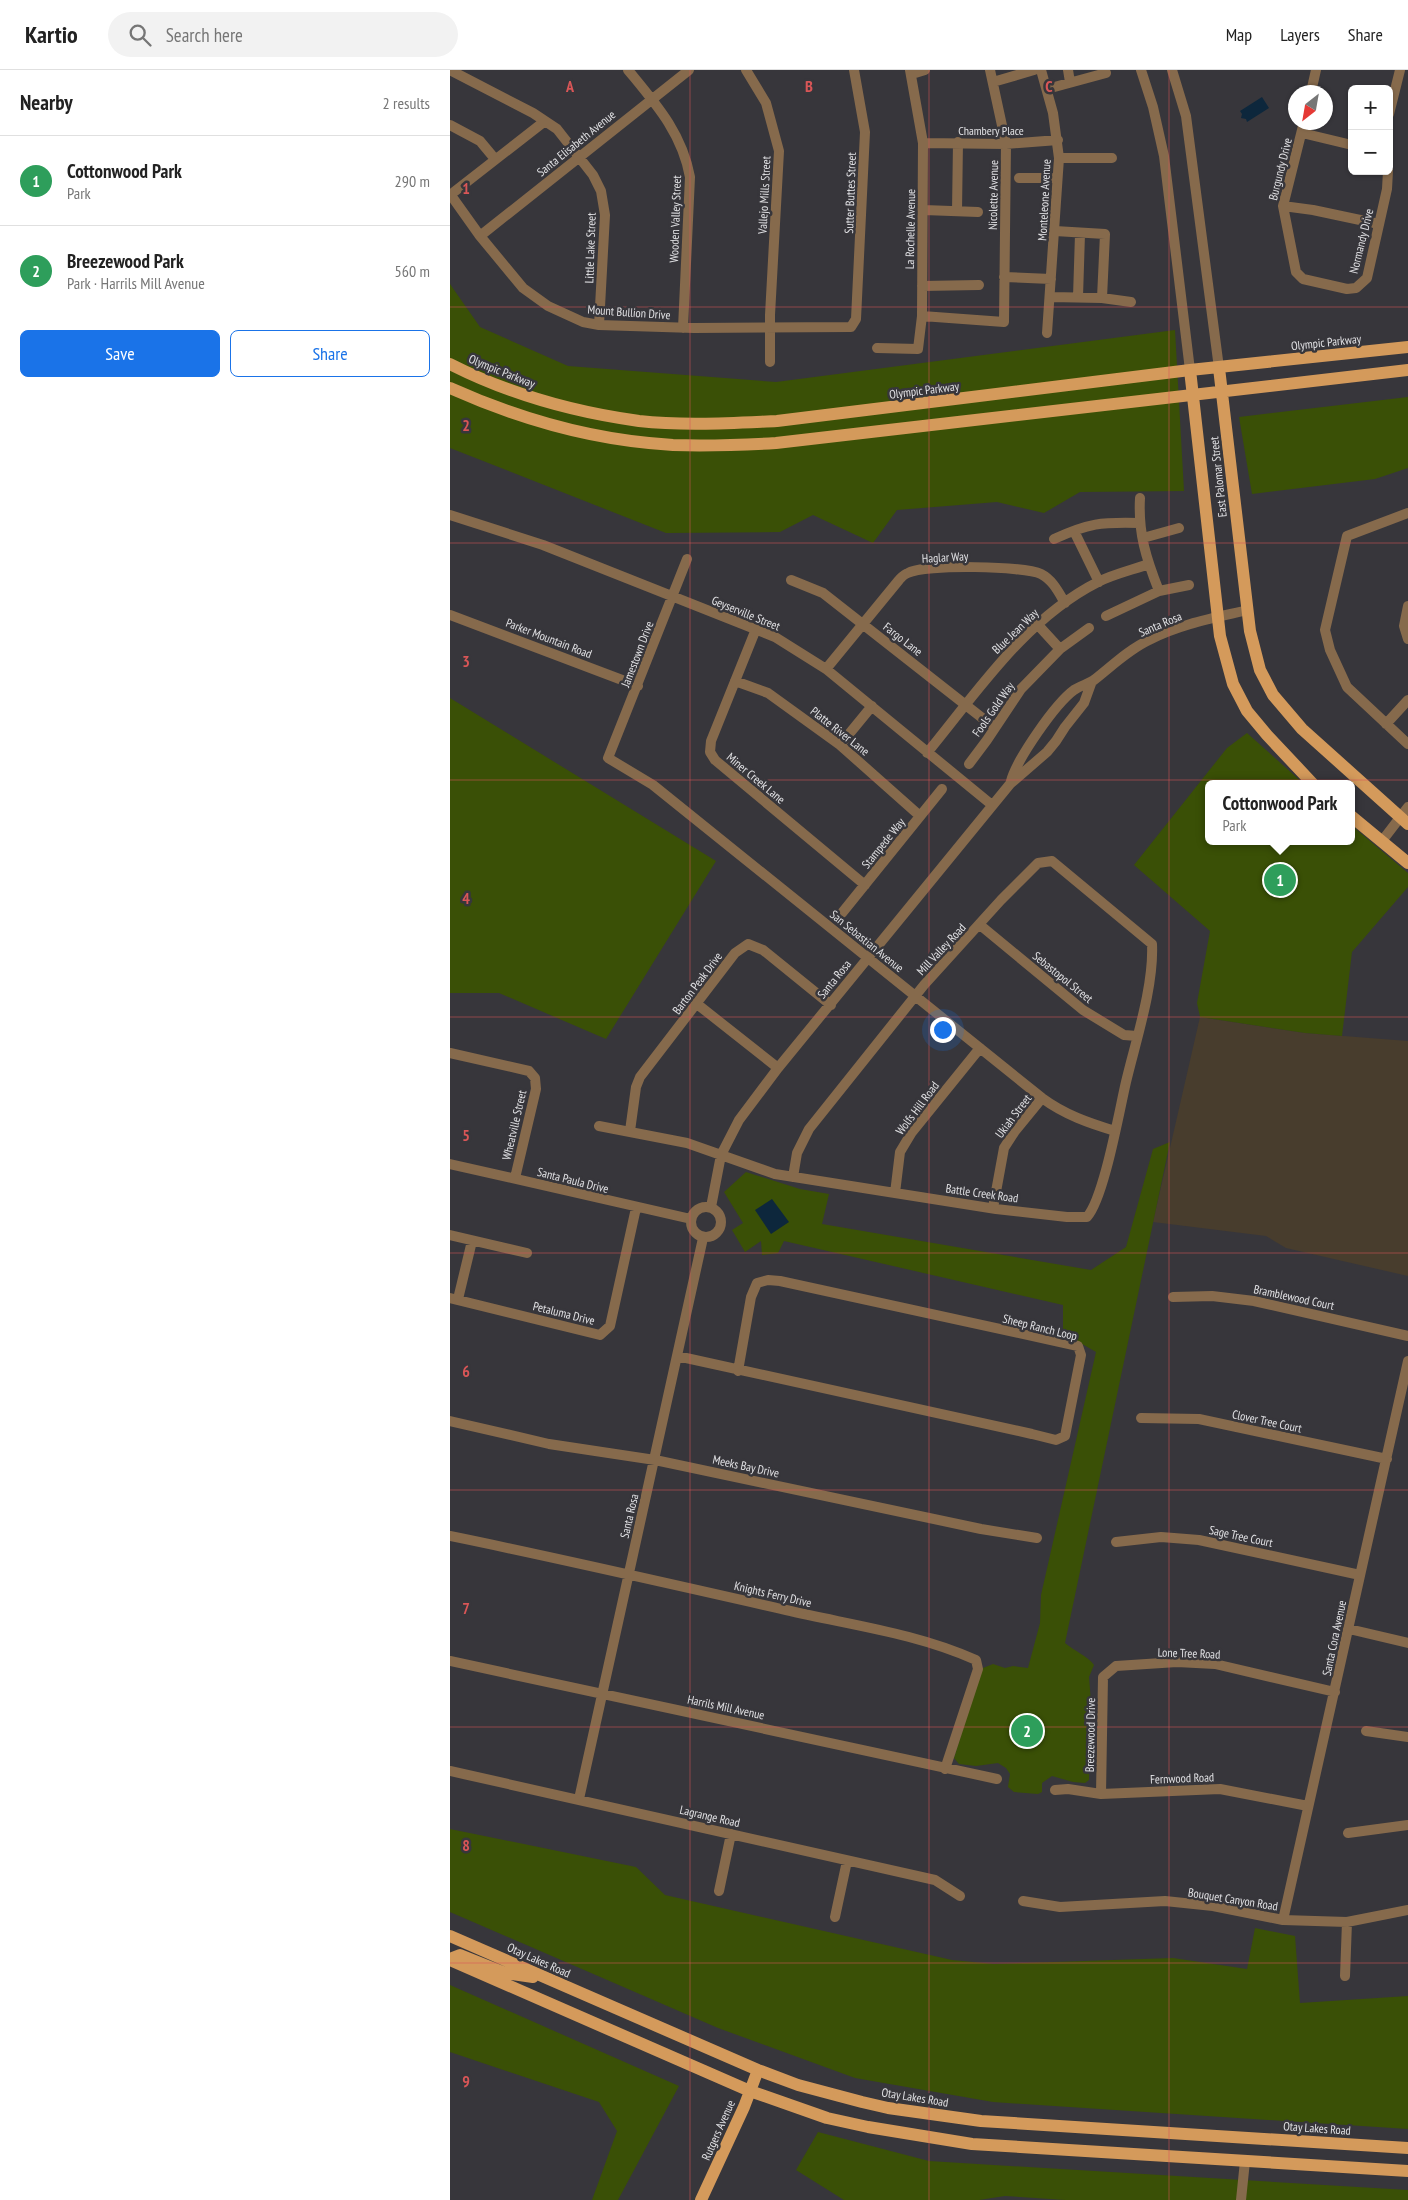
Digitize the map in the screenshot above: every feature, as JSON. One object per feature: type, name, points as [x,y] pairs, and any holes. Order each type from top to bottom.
[{"type":"main road","name":"Olympic Parkway","points":[[450,364],[523,396],[576,409],[640,421],[707,424],[777,421],[1190,370],[1408,347]]},
{"type":"main road","name":"East Palomar Street","points":[[1218,368],[1250,631],[1260,670],[1273,695],[1302,729],[1405,816]]},
{"type":"main road","name":"East Palomar Street","points":[[1190,370],[1207,507],[1220,636],[1233,684],[1247,711],[1309,780]]},
{"type":"main road","points":[[450,388],[519,415],[571,430],[640,441],[707,446],[776,443],[1408,370]]},
{"type":"main road","points":[[1355,819],[1408,863]]},
{"type":"main road","name":"Otay Lakes Road","points":[[450,1936],[758,2070],[798,2085],[888,2108],[981,2121],[1408,2148]]},
{"type":"main road","points":[[450,1960],[460,1955],[505,1973],[548,1978]]},
{"type":"main road","points":[[450,1960],[750,2091],[827,2118],[868,2127],[972,2144],[1408,2171]]},
{"type":"main road","name":"Rutgers Avenue","points":[[701,2200],[758,2070]]},
{"type":"street","name":"Little Lake Street","points":[[450,70],[557,129],[597,182],[604,207],[599,325]]},
{"type":"street","name":"Wooden Valley Street","points":[[628,70],[652,98],[682,145],[690,177],[684,328]]},
{"type":"street","name":"Santa Elisabeth Avenue","points":[[480,236],[689,70]]},
{"type":"street","name":"Vallejo Mills Street","points":[[746,70],[766,103],[779,151],[770,362]]},
{"type":"street","name":"Sutter Buttes Street","points":[[854,70],[865,132],[856,319]]},
{"type":"street","points":[[911,72],[925,70]]},
{"type":"street","name":"Nicolette Avenue","points":[[922,316],[1004,322],[1006,144],[990,70]]},
{"type":"street","points":[[993,82],[1034,70]]},
{"type":"street","name":"Monteleone Avenue","points":[[1041,70],[1047,88],[1058,140],[1059,158],[1056,178],[1055,231],[1047,333]]},
{"type":"street","points":[[1068,70],[1070,82]]},
{"type":"street","name":"East Palomar Street","points":[[1141,70],[1153,107],[1164,156],[1190,370]]},
{"type":"street","name":"East Palomar Street","points":[[1172,70],[1186,116],[1218,368]]},
{"type":"street","points":[[1313,85],[1316,70]]},
{"type":"street","points":[[1393,98],[1400,70]]},
{"type":"street","name":"La Rochelle Avenue","points":[[877,348],[918,349],[922,316],[923,143],[911,72]]},
{"type":"street","points":[[1047,88],[1106,72]]},
{"type":"street","points":[[450,195],[545,121]]},
{"type":"street","points":[[450,126],[480,141],[495,159]]},
{"type":"street","name":"Burgundy Drive","points":[[1303,130],[1283,206],[1296,272],[1303,279]]},
{"type":"street","points":[[1302,133],[1348,144]]},
{"type":"street","name":"Chambery Place","points":[[923,143],[1006,144],[1058,140]]},
{"type":"street","points":[[956,211],[958,142]]},
{"type":"street","points":[[1059,158],[1112,158]]},
{"type":"street","name":"Normandy Drive","points":[[1303,279],[1348,290],[1356,288],[1367,278],[1387,189],[1388,175]]},
{"type":"street","points":[[1019,178],[1056,178]]},
{"type":"street","name":"Mount Bullion Drive","points":[[450,195],[480,236],[523,288],[563,314],[583,322],[599,325],[684,328],[771,328],[851,327],[856,319]]},
{"type":"street","points":[[1283,206],[1313,210],[1379,224]]},
{"type":"street","points":[[924,210],[978,212]]},
{"type":"street","points":[[1055,231],[1104,234],[1102,298]]},
{"type":"street","points":[[1078,297],[1080,234]]},
{"type":"street","points":[[1004,277],[1051,279]]},
{"type":"street","points":[[922,286],[979,285]]},
{"type":"street","points":[[1050,297],[1102,298],[1131,302]]},
{"type":"street","points":[[1140,498],[1139,522],[1149,564],[1158,590]]},
{"type":"street","points":[[1408,513],[1347,536],[1325,630],[1333,660],[1347,687],[1408,744]]},
{"type":"street","name":"Geyserville Street","points":[[450,515],[543,546],[774,637],[826,669],[992,805]]},
{"type":"street","points":[[1054,539],[1074,530],[1103,522],[1139,522]]},
{"type":"street","points":[[1143,538],[1179,528]]},
{"type":"street","points":[[1074,530],[1099,582]]},
{"type":"street","name":"Jamestown Drive","points":[[608,758],[687,559]]},
{"type":"street","name":"Blue Jean Way","points":[[928,752],[1008,653],[1038,625],[1065,603],[1099,582],[1149,564]]},
{"type":"street","name":"Haglar Way","points":[[826,669],[899,580],[908,573],[926,568],[1034,572],[1049,580],[1065,603]]},
{"type":"street","name":"Fargo Lane","points":[[791,580],[823,593],[994,728]]},
{"type":"street","points":[[1106,616],[1158,590],[1189,585]]},
{"type":"street","points":[[1408,606],[1404,626],[1408,639]]},
{"type":"street","name":"Santa Rosa","points":[[1010,784],[1019,762],[1054,711],[1073,691],[1092,681],[1114,662],[1148,640],[1174,629],[1248,610]]},
{"type":"street","name":"Parker Mountain Road","points":[[450,615],[638,686]]},
{"type":"street","points":[[1038,625],[1060,649]]},
{"type":"street","name":"Fools Gold Way","points":[[968,764],[1020,689],[1060,649],[1090,628]]},
{"type":"street","name":"Miner Creek Lane","points":[[756,630],[711,741],[710,752],[715,760],[865,885]]},
{"type":"street","name":"Platte River Lane","points":[[735,681],[768,693],[840,745],[920,816]]},
{"type":"street","name":"Santa Rosa","points":[[710,1207],[721,1154],[739,1120],[778,1068],[992,805],[1010,784],[1047,752],[1056,741],[1084,703],[1092,681]]},
{"type":"street","points":[[1386,724],[1408,700]]},
{"type":"street","points":[[840,745],[872,706]]},
{"type":"street","name":"San Sebastian Avenue","points":[[608,758],[644,778],[1042,1098],[1074,1118],[1115,1131]]},
{"type":"street","name":"Stampede Way","points":[[842,913],[942,789]]},
{"type":"street","points":[[1382,841],[1405,816]]},
{"type":"street","name":"Mill Valley Road","points":[[793,1177],[797,1153],[809,1129],[915,996],[1001,900],[1038,863],[1052,861],[1152,944]]},
{"type":"street","name":"Sebastopol Street","points":[[980,925],[1083,1010],[1124,1035],[1137,1036]]},
{"type":"street","name":"Barton Peak Drive","points":[[630,1131],[636,1087],[640,1077],[735,953],[748,944],[763,950],[830,1005]]},
{"type":"street","name":"Battle Creek Road","points":[[600,1126],[687,1143],[721,1154],[756,1169],[793,1177],[993,1208],[1067,1217],[1087,1217],[1092,1211],[1099,1192],[1115,1131],[1153,960],[1152,944]]},
{"type":"street","points":[[697,1004],[778,1068]]},
{"type":"street","name":"Wolfs Hill Road","points":[[895,1192],[900,1152],[912,1132],[980,1048]]},
{"type":"street","name":"Wheatville Street","points":[[450,1053],[529,1071],[535,1078],[536,1089],[515,1178]]},
{"type":"street","name":"Ukiah Street","points":[[993,1208],[1004,1148],[1015,1131],[1042,1098]]},
{"type":"street","name":"Santa Paula Drive","points":[[450,1164],[636,1208],[691,1219]]},
{"type":"street","points":[[710,1207],[718,1213],[721,1226],[716,1234],[703,1238],[694,1233],[691,1219],[696,1210],[710,1207]]},
{"type":"street","name":"Petaluma Drive","points":[[454,1298],[600,1335],[610,1326],[636,1208]]},
{"type":"street","points":[[450,1235],[527,1253]]},
{"type":"street","name":"Santa Rosa","points":[[579,1799],[703,1238]]},
{"type":"street","points":[[454,1298],[472,1241]]},
{"type":"street","name":"Sheep Ranch Loop","points":[[677,1356],[738,1371],[1056,1440],[1065,1436],[1081,1355],[1078,1346],[780,1281],[768,1280],[757,1283],[751,1298],[738,1371]]},
{"type":"street","name":"Bramblewood Court","points":[[1172,1298],[1212,1296],[1254,1301],[1408,1336]]},
{"type":"street","name":"Santa Cora Avenue","points":[[1283,1920],[1408,1361]]},
{"type":"street","name":"Clover Tree Court","points":[[1141,1418],[1199,1419],[1387,1459]]},
{"type":"street","name":"Meeks Bay Drive","points":[[450,1422],[549,1444],[655,1460],[993,1532],[1037,1538]]},
{"type":"street","name":"Knights Ferry Drive","points":[[450,1536],[628,1573],[834,1621],[904,1635],[976,1660],[978,1669],[945,1769]]},
{"type":"street","name":"Sage Tree Court","points":[[1116,1542],[1161,1537],[1194,1539],[1360,1575]]},
{"type":"street","points":[[1349,1629],[1408,1643]]},
{"type":"street","name":"Harrils Mill Avenue","points":[[450,1661],[602,1692],[997,1779]]},
{"type":"street","name":"Lone Tree Road","points":[[1103,1677],[1116,1666],[1177,1662],[1215,1664],[1334,1692]]},
{"type":"street","name":"Breezewood Drive","points":[[1102,1794],[1103,1677]]},
{"type":"street","points":[[1366,1731],[1408,1737]]},
{"type":"street","name":"Lagrange Road","points":[[450,1771],[935,1880],[960,1896]]},
{"type":"street","name":"Fernwood Road","points":[[1055,1790],[1068,1789],[1102,1794],[1220,1789],[1308,1806]]},
{"type":"street","points":[[1348,1833],[1408,1826]]},
{"type":"street","points":[[719,1891],[732,1834]]},
{"type":"street","points":[[835,1917],[847,1861]]},
{"type":"street","name":"Bouquet Canyon Road","points":[[1022,1901],[1060,1907],[1165,1902],[1213,1906],[1283,1920],[1347,1922],[1408,1910]]},
{"type":"street","points":[[1345,1976],[1347,1922]]},
{"type":"street","points":[[1241,2200],[1244,2160]]},
{"type":"shaded area","points":[[1200,1017],[1305,1033],[1408,1041],[1408,1276],[1286,1248],[1266,1236],[1153,1222]]},
{"type":"green space","points":[[450,284],[480,327],[568,366],[776,382],[1175,330],[1184,491],[1080,492],[1044,513],[997,502],[897,510],[873,543],[813,515],[780,532],[666,533],[450,448]]},
{"type":"green space","points":[[1408,397],[1408,468],[1375,479],[1252,494],[1239,417]]},
{"type":"green space","points":[[450,698],[716,861],[606,1039],[499,993],[450,993]]},
{"type":"green space","points":[[1247,733],[1300,780],[1205,780],[1205,845],[1355,845],[1355,828],[1408,873],[1408,887],[1352,952],[1342,1036],[1305,1033],[1200,1017],[1197,1003],[1210,931],[1134,865],[1227,748]]},
{"type":"green space","points":[[1170,1142],[1065,1643],[1094,1665],[1089,1677],[1091,1702],[1089,1780],[1085,1783],[1073,1782],[1052,1776],[1042,1783],[1042,1792],[1038,1794],[1014,1792],[1008,1787],[1010,1774],[1006,1768],[998,1763],[976,1766],[959,1764],[954,1758],[983,1668],[993,1664],[1005,1668],[1013,1666],[1028,1668],[1040,1623],[1041,1595],[1096,1352],[1063,1333],[1063,1305],[784,1241],[778,1253],[762,1255],[761,1241],[745,1252],[732,1230],[743,1223],[724,1192],[746,1172],[800,1189],[829,1194],[822,1224],[1091,1270],[1126,1247],[1153,1149]]},
{"type":"green space","points":[[450,1829],[636,1867],[665,1895],[952,1960],[994,1964],[1173,1958],[1247,1969],[1255,1928],[1295,1936],[1300,2003],[1408,1996],[1408,2129],[993,2102],[855,2078],[718,2028],[450,1912]]},
{"type":"green space","points":[[450,1985],[679,2086],[618,2200],[592,2200],[617,2131],[599,2102],[450,2052]]},
{"type":"green space","points":[[818,2132],[929,2161],[1408,2190],[1408,2200],[1065,2200],[1005,2196],[979,2200],[844,2200],[796,2170]]},
{"type":"water","points":[[1262,97],[1269,108],[1247,122],[1246,119],[1241,118],[1242,114],[1240,111]]},
{"type":"water","points":[[772,1199],[789,1222],[771,1234],[755,1210]]},
{"type":"place","name":"Cottonwood Park","points":[[1280,880]]},
{"type":"place","name":"Breezewood Park","points":[[1027,1731]]}]
